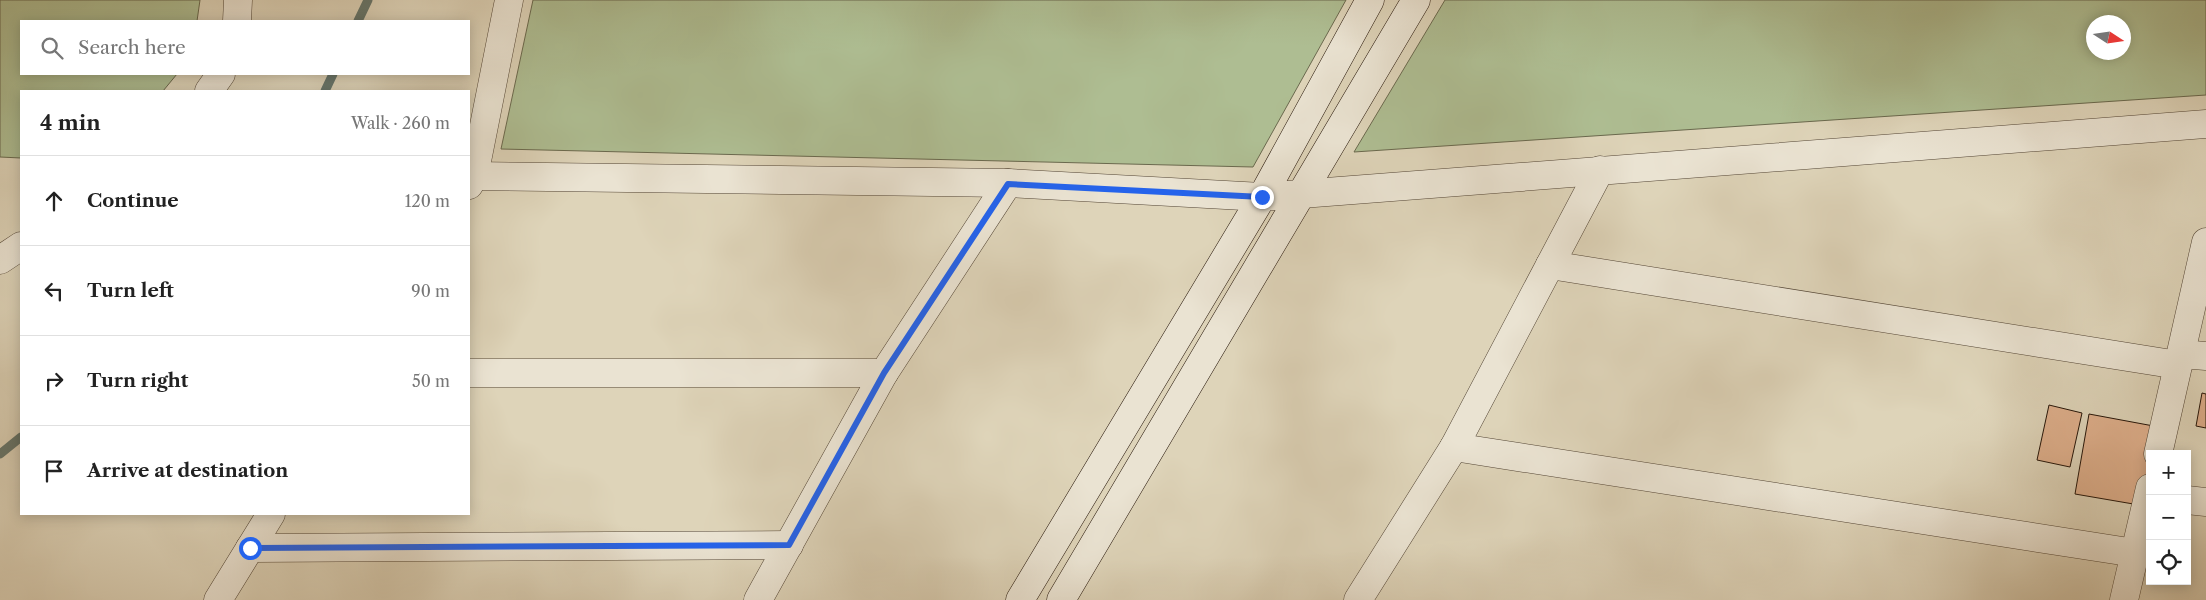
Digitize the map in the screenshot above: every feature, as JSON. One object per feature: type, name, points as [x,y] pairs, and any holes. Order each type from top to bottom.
[{"type":"street","points":[[237,20],[238,0]]},
{"type":"street","points":[[509,0],[471,181],[1008,184],[1262,197],[2206,124]]},
{"type":"street","points":[[1020,600],[1262,197],[1370,0]]},
{"type":"street","points":[[1061,600],[1303,194],[1416,0]]},
{"type":"street","points":[[210,90],[220,75]]},
{"type":"street","points":[[1358,600],[1454,447],[1600,170]]},
{"type":"street","points":[[758,600],[884,373],[1008,184]]},
{"type":"street","points":[[2159,450],[2188,358],[2206,242]]},
{"type":"street","points":[[0,260],[20,247]]},
{"type":"street","points":[[1550,265],[2188,358]]},
{"type":"street","points":[[470,373],[884,373]]},
{"type":"street","points":[[1454,447],[2135,553]]},
{"type":"street","points":[[2124,600],[2149,495]]},
{"type":"street","points":[[2191,500],[2206,502]]},
{"type":"street","points":[[218,600],[269,515]]},
{"type":"street","points":[[250,548],[789,545]]},
{"type":"green space","points":[[0,0],[200,0],[197,20],[20,20],[20,75],[176,75],[164,90],[20,90],[20,158],[0,157]]},
{"type":"green space","points":[[533,0],[1346,0],[1253,167],[501,149]]},
{"type":"green space","points":[[1445,0],[2206,0],[2206,95],[1354,152]]},
{"type":"building","points":[[2202,393],[2206,394],[2206,428],[2196,426]]},
{"type":"building","points":[[2049,405],[2082,413],[2070,467],[2037,460]]},
{"type":"building","points":[[2089,414],[2159,427],[2151,450],[2146,450],[2145,506],[2075,494]]},
{"type":"waterway","points":[[358,20],[368,0]]},
{"type":"waterway","points":[[325,90],[333,75]]},
{"type":"waterway","points":[[0,454],[20,438]]},
{"type":"route","points":[[250,548],[789,545],[884,373],[1008,184],[1262,197]]}]
